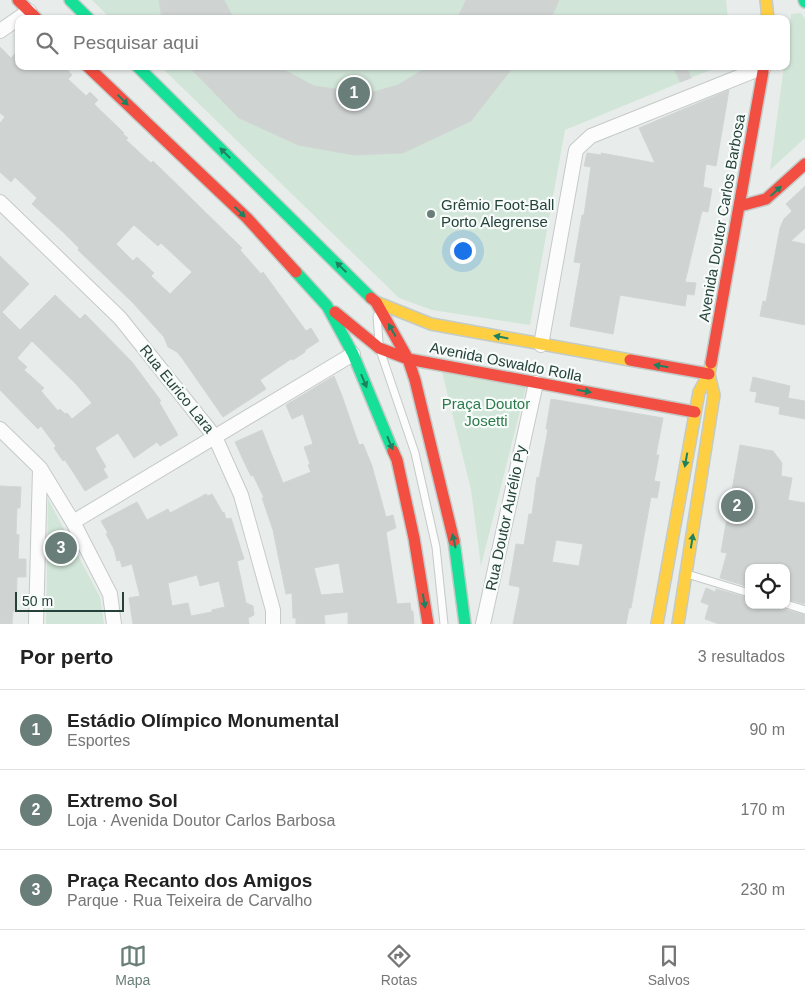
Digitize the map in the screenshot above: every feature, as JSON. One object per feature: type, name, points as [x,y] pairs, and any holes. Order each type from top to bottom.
[{"type":"street","points":[[18,0],[33,15]]},
{"type":"street","points":[[70,0],[85,15]]},
{"type":"street","points":[[766,0],[768,15]]},
{"type":"street","points":[[0,31],[15,24]]},
{"type":"street","points":[[91,70],[247,218],[327,306],[353,354],[397,460],[414,538],[428,624]]},
{"type":"street","points":[[141,70],[376,302],[408,359],[431,442],[456,549],[465,624]]},
{"type":"street","points":[[541,345],[576,150],[591,136],[756,70]]},
{"type":"street","name":"Avenida Doutor Carlos Barbosa","points":[[657,624],[699,392],[709,374],[763,70]]},
{"type":"street","points":[[740,206],[766,200],[805,164]]},
{"type":"street","name":"Rua Eurico Lara","points":[[2,206],[120,318],[215,437],[241,495],[273,610],[272,624]]},
{"type":"street","name":"Avenida Oswaldo Rolla","points":[[376,302],[431,324],[709,374]]},
{"type":"street","name":"Avenida Oswaldo Rolla","points":[[327,306],[379,348],[408,359],[695,412]]},
{"type":"street","points":[[73,522],[353,354]]},
{"type":"street","name":"Avenida Doutor Carlos Barbosa","points":[[680,622],[714,395],[709,374]]},
{"type":"street","name":"Rua Doutor Aurélio Py","points":[[484,624],[536,383]]},
{"type":"street","points":[[0,429],[40,468],[73,522],[110,594],[114,624]]},
{"type":"street","points":[[36,624],[40,468]]},
{"type":"lane","points":[[376,302],[379,348],[415,453],[436,547],[444,624]]},
{"type":"lane","points":[[687,574],[745,592]]},
{"type":"lane","points":[[790,605],[805,610]]},
{"type":"green space","points":[[92,0],[726,0],[728,15],[107,15]]},
{"type":"green space","points":[[801,13],[805,19],[805,138],[770,170],[783,70],[790,70],[791,14]]},
{"type":"green space","name":"Grêmio Foot-Ball Porto Alegrense","points":[[164,70],[710,70],[565,130],[530,325],[432,310],[399,298]]},
{"type":"green space","name":"Praça Doutor Josetti","points":[[442,372],[526,387],[481,566],[471,490]]},
{"type":"green space","points":[[48,499],[100,597],[104,624],[46,624]]},
{"type":"building","points":[[159,0],[224,0],[232,15],[161,15]]},
{"type":"building","points":[[466,0],[559,0],[553,15],[459,15]]},
{"type":"building","points":[[0,47],[11,58],[15,54],[15,70],[68,70],[72,75],[68,79],[86,96],[90,92],[98,100],[94,104],[124,133],[128,138],[126,140],[151,163],[153,161],[242,248],[240,250],[261,274],[263,272],[306,331],[311,328],[319,341],[293,360],[291,359],[260,380],[266,389],[223,417],[182,358],[177,352],[168,347],[164,337],[133,303],[78,250],[79,248],[32,204],[37,198],[15,177],[11,182],[0,172],[0,123],[5,117],[0,113]],"holes":[[[134,225],[158,246],[161,243],[192,272],[170,294],[151,276],[154,273],[137,257],[133,261],[116,244]]]},
{"type":"building","points":[[192,70],[284,70],[314,86],[357,92],[373,92],[398,85],[422,70],[511,70],[471,121],[403,153],[354,155],[298,145],[239,118]]},
{"type":"building","points":[[675,70],[688,70],[691,78],[680,82]]},
{"type":"building","points":[[729,90],[716,166],[706,164],[703,187],[712,189],[708,212],[702,211],[685,282],[696,283],[694,295],[687,294],[685,306],[620,295],[613,334],[570,326],[581,263],[574,262],[582,215],[584,215],[591,167],[584,166],[587,153],[601,155],[601,153],[655,163],[639,128]]},
{"type":"building","points":[[805,186],[805,228],[791,241],[805,244],[805,325],[760,316],[763,301],[766,302],[780,228],[784,219],[792,211],[786,204]]},
{"type":"building","points":[[0,256],[29,284],[2,312],[20,330],[55,295],[80,319],[85,314],[132,362],[161,401],[159,402],[178,435],[160,446],[157,442],[134,458],[118,433],[95,448],[106,467],[103,469],[108,477],[85,491],[65,460],[63,461],[54,448],[56,446],[41,426],[38,429],[0,390]],"holes":[[[32,341],[77,385],[92,403],[72,419],[67,413],[65,414],[60,409],[58,411],[41,391],[44,388],[24,370],[27,367],[17,358]]]},
{"type":"building","points":[[334,376],[359,445],[363,444],[372,466],[386,517],[393,515],[396,528],[386,532],[397,604],[410,603],[414,624],[348,624],[348,612],[324,615],[325,624],[296,624],[296,618],[293,618],[292,593],[286,594],[273,530],[262,498],[264,498],[235,442],[262,430],[283,483],[311,472],[304,447],[313,444],[303,414],[292,419],[286,405]],"holes":[[[339,563],[344,593],[321,595],[314,568]]]},
{"type":"building","points":[[753,377],[790,386],[788,398],[805,401],[805,419],[779,414],[780,407],[755,402],[757,392],[750,391]]},
{"type":"building","points":[[551,399],[663,418],[656,455],[659,455],[654,481],[660,482],[657,498],[651,497],[631,608],[629,608],[626,624],[513,624],[520,589],[519,587],[509,585],[516,544],[524,545],[529,514],[532,514],[537,477],[539,478],[548,429],[546,429]],"holes":[[[556,540],[583,544],[579,566],[552,562]]]},
{"type":"building","points":[[740,445],[773,451],[782,463],[781,476],[792,478],[788,500],[805,503],[805,604],[790,600],[790,564],[745,564],[745,586],[720,578],[727,553],[721,552]]},
{"type":"building","points":[[0,486],[21,487],[20,508],[17,508],[16,534],[19,535],[18,559],[26,559],[26,577],[17,577],[16,611],[13,611],[12,624],[0,624]]},
{"type":"building","points":[[206,494],[208,496],[212,494],[224,512],[226,519],[231,518],[244,559],[237,561],[246,603],[253,606],[254,615],[248,618],[249,624],[133,624],[129,598],[140,596],[132,564],[122,567],[120,560],[117,561],[114,549],[106,534],[108,533],[101,521],[137,502],[147,520],[168,509],[170,513]],"holes":[[[197,575],[200,586],[219,581],[225,607],[212,610],[212,612],[191,616],[188,603],[172,606],[168,583]]]},
{"type":"building","points":[[706,588],[715,592],[716,589],[745,597],[745,609],[784,609],[805,615],[805,624],[719,624],[705,619],[709,605],[701,602]]},
{"type":"traffic: fast","points":[[70,0],[85,15]]},
{"type":"traffic: fast","points":[[141,70],[371,298]]},
{"type":"traffic: fast","points":[[296,272],[327,306],[353,354],[393,451]]},
{"type":"traffic: fast","points":[[454,541],[465,624]]},
{"type":"traffic: slow","points":[[766,0],[768,15]]},
{"type":"traffic: slow","points":[[376,302],[431,324],[630,360]]},
{"type":"traffic: slow","points":[[657,624],[699,392],[709,374],[711,363]]},
{"type":"traffic: slow","points":[[678,624],[714,395],[709,374]]},
{"type":"traffic: jam","points":[[18,0],[33,15]]},
{"type":"traffic: jam","points":[[91,70],[247,218],[296,272]]},
{"type":"traffic: jam","points":[[711,363],[763,70]]},
{"type":"traffic: jam","points":[[740,206],[766,199],[805,164]]},
{"type":"traffic: jam","points":[[371,298],[376,302],[408,359],[415,380],[454,541]]},
{"type":"traffic: jam","points":[[335,312],[379,348],[408,359],[695,412]]},
{"type":"traffic: jam","points":[[630,360],[709,374]]},
{"type":"traffic: jam","points":[[393,451],[397,460],[414,538],[428,624]]},
{"type":"place","name":"Estádio Olímpico Monumental","points":[[354,93]]},
{"type":"place","name":"Grêmio Foot-Ball Porto Alegrense","points":[[431,214]]},
{"type":"place","name":"Extremo Sol","points":[[737,506]]},
{"type":"place","name":"Praça Recanto dos Amigos","points":[[61,548]]}]
